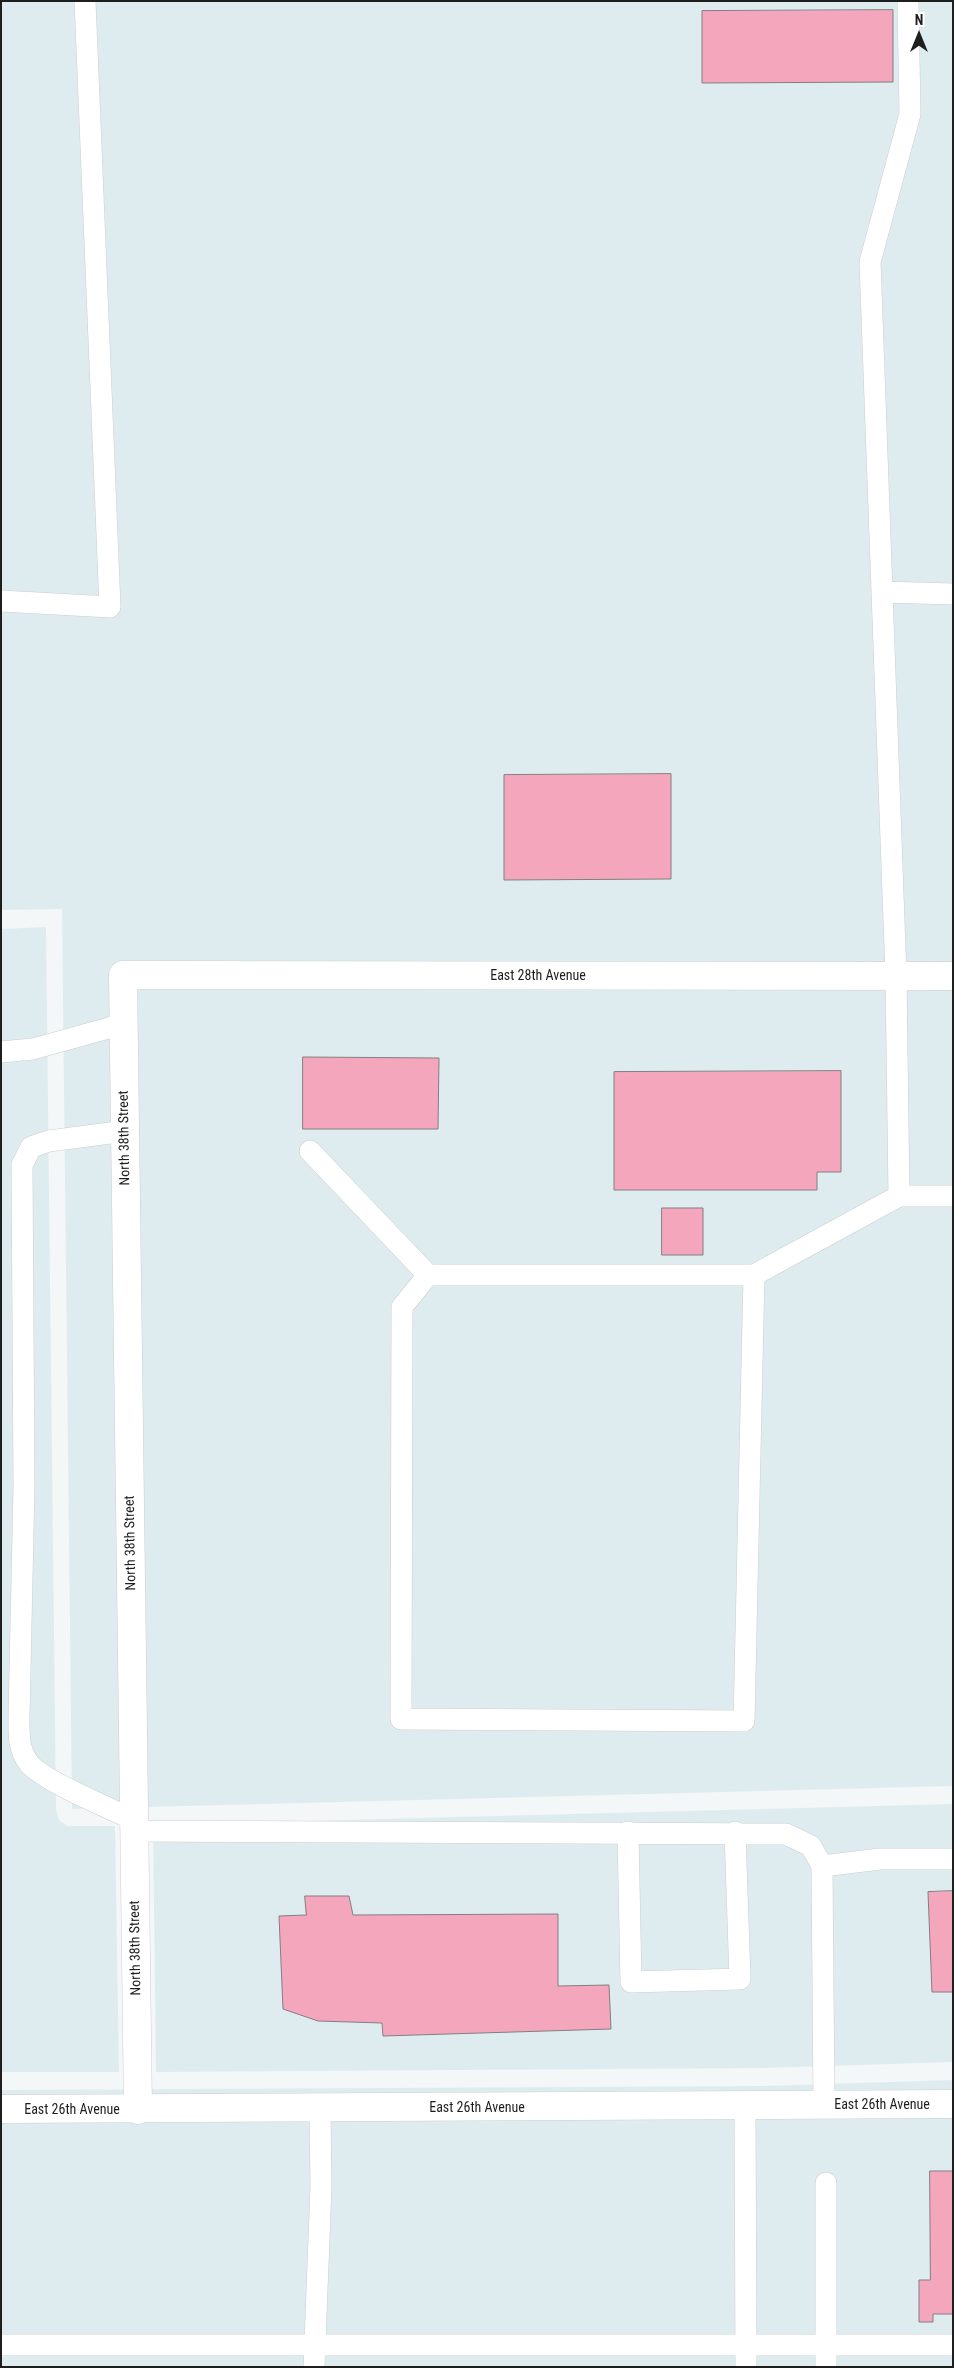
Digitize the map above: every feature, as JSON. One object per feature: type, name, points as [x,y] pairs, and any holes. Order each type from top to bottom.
[{"type":"street","name":"East 28th Avenue","points":[[123,975],[953,976]]},
{"type":"street","name":"North 38th Street","points":[[123,975],[138,2110]]},
{"type":"street","name":"East 26th Avenue","points":[[1,2109],[138,2110],[953,2104]]},
{"type":"lane","points":[[1,601],[110,607],[84,1]]},
{"type":"lane","points":[[899,1196],[896,976],[870,262],[910,114],[908,1]]},
{"type":"lane","points":[[882,592],[953,594]]},
{"type":"lane","points":[[1,1052],[33,1049],[124,1024]]},
{"type":"lane","points":[[125,1131],[50,1141],[31,1147],[22,1165],[24,1486],[19,1717],[20,1746],[28,1764],[44,1776],[134,1825],[786,1834],[812,1846],[822,1866],[824,2105]]},
{"type":"lane","points":[[310,1151],[428,1275],[754,1275],[899,1196],[953,1196]]},
{"type":"lane","points":[[428,1275],[402,1307],[401,1719],[744,1721],[754,1275]]},
{"type":"lane","points":[[628,1832],[631,1982],[740,1979],[735,1832]]},
{"type":"lane","points":[[822,1866],[880,1860],[953,1860]]},
{"type":"lane","points":[[745,2106],[746,2367]]},
{"type":"lane","points":[[314,2367],[321,2187],[320,2109]]},
{"type":"lane","points":[[826,2183],[826,2367]]},
{"type":"lane","points":[[1,2345],[746,2343],[953,2345]]},
{"type":"shaded area","points":[[1,1],[953,1],[953,1786],[72,1809],[62,909],[1,910]]},
{"type":"shaded area","points":[[46,927],[56,1809],[59,1820],[67,1826],[115,1826],[119,2072],[1,2072],[1,929]]},
{"type":"shaded area","points":[[953,1804],[953,2062],[765,2068],[156,2072],[153,1825]]},
{"type":"shaded area","points":[[953,2080],[953,2367],[1,2367],[1,2090],[765,2086]]},
{"type":"building","points":[[893,10],[893,82],[702,83],[702,11]]},
{"type":"building","points":[[671,774],[671,879],[504,880],[504,775]]},
{"type":"building","points":[[303,1057],[439,1058],[438,1129],[303,1129]]},
{"type":"building","points":[[841,1071],[841,1172],[817,1172],[817,1190],[614,1190],[614,1072]]},
{"type":"building","points":[[662,1208],[703,1208],[703,1255],[662,1255]]},
{"type":"building","points":[[953,1891],[953,1992],[932,1992],[928,1892]]},
{"type":"building","points":[[305,1896],[349,1896],[353,1915],[558,1914],[558,1986],[609,1985],[611,2029],[383,2036],[382,2023],[318,2021],[283,2009],[279,1916],[306,1915]]},
{"type":"building","points":[[930,2171],[953,2171],[953,2314],[933,2314],[933,2322],[919,2322],[919,2280],[930,2280]]}]
